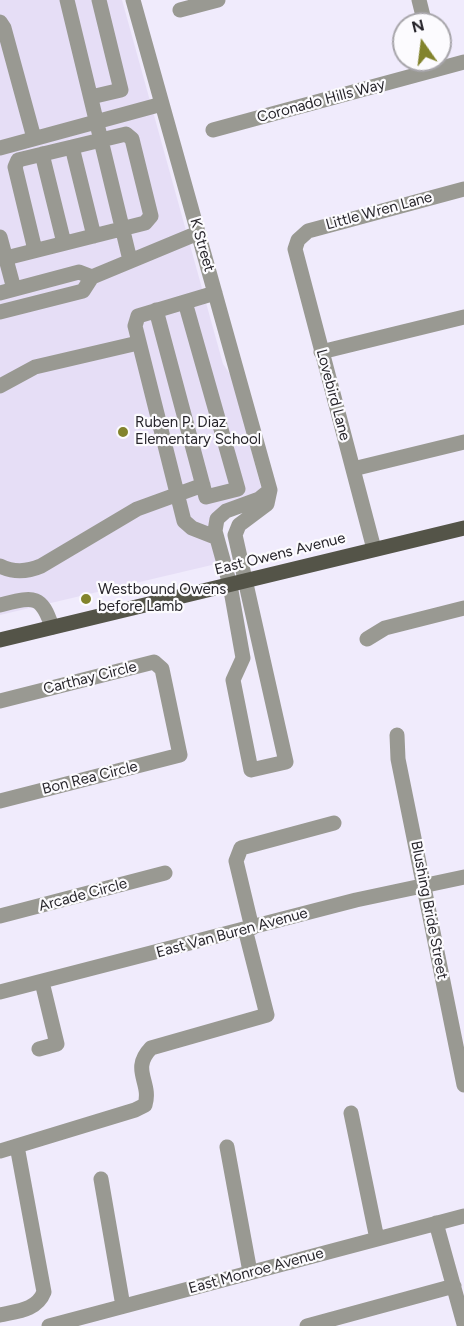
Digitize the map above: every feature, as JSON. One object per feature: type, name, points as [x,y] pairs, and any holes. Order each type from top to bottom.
[{"type":"main road","name":"East Owens Avenue","points":[[0,640],[464,528]]},
{"type":"street","points":[[67,0],[130,260]]},
{"type":"street","points":[[91,97],[122,90],[99,0]]},
{"type":"street","name":"K Street","points":[[133,0],[270,490]]},
{"type":"street","points":[[180,10],[218,0]]},
{"type":"street","points":[[0,22],[4,28],[34,138]]},
{"type":"street","name":"Coronado Hills Way","points":[[213,130],[412,72]]},
{"type":"street","points":[[0,148],[162,104]]},
{"type":"street","points":[[6,258],[145,223],[151,216],[132,139],[126,134],[18,160],[15,167],[35,250]]},
{"type":"street","points":[[72,147],[94,236]]},
{"type":"street","points":[[42,154],[64,243]]},
{"type":"street","name":"Little Wren Lane","points":[[298,240],[308,231],[464,189]]},
{"type":"street","points":[[0,312],[83,291],[92,277],[198,233]]},
{"type":"street","points":[[0,237],[6,258],[7,291],[79,272],[92,277]]},
{"type":"street","name":"Lovebird Lane","points":[[298,240],[295,259],[374,549]]},
{"type":"street","points":[[215,293],[138,316],[135,326],[184,521],[192,528],[215,537]]},
{"type":"street","points":[[156,310],[206,497],[238,489],[185,302]]},
{"type":"street","points":[[321,352],[464,317]]},
{"type":"street","points":[[0,386],[35,367],[138,343]]},
{"type":"street","points":[[353,470],[464,442]]},
{"type":"street","points":[[0,566],[27,572],[137,510],[203,485]]},
{"type":"street","points":[[270,490],[267,504],[254,516],[238,525],[235,535],[286,762],[250,770],[232,680],[243,658],[230,585],[215,537],[217,519],[226,511],[259,500],[270,490]]},
{"type":"street","points":[[0,604],[30,599],[41,603],[52,627]]},
{"type":"street","points":[[367,639],[384,628],[464,608]]},
{"type":"street","name":"Carthay Circle","points":[[0,701],[154,662],[162,669],[180,755]]},
{"type":"street","name":"Blushing Bride Street","points":[[397,735],[398,759],[464,1085]]},
{"type":"street","name":"Bon Rea Circle","points":[[0,801],[180,755]]},
{"type":"street","points":[[0,1151],[145,1105],[147,1098],[141,1064],[142,1057],[151,1048],[267,1015],[236,861],[242,848],[334,823]]},
{"type":"street","name":"Arcade Circle","points":[[0,916],[165,873]]},
{"type":"street","name":"East Van Buren Avenue","points":[[0,992],[248,928],[464,877]]},
{"type":"street","points":[[39,1049],[57,1044],[42,982]]},
{"type":"street","points":[[351,1113],[377,1239]]},
{"type":"street","points":[[0,1315],[34,1306],[44,1292],[17,1146]]},
{"type":"street","points":[[227,1147],[250,1272]]},
{"type":"street","points":[[101,1179],[123,1306]]},
{"type":"street","name":"East Monroe Avenue","points":[[49,1326],[464,1216]]},
{"type":"street","points":[[436,1223],[464,1324]]},
{"type":"street","points":[[307,1326],[454,1286]]},
{"type":"shaded area","points":[[0,0],[122,0],[223,364],[232,377],[261,487],[261,496],[212,523],[216,564],[0,615]]},
{"type":"place","name":"Ruben P. Diaz Elementary School","points":[[123,432]]},
{"type":"place","name":"Westbound Owens before Lamb","points":[[86,599]]}]
